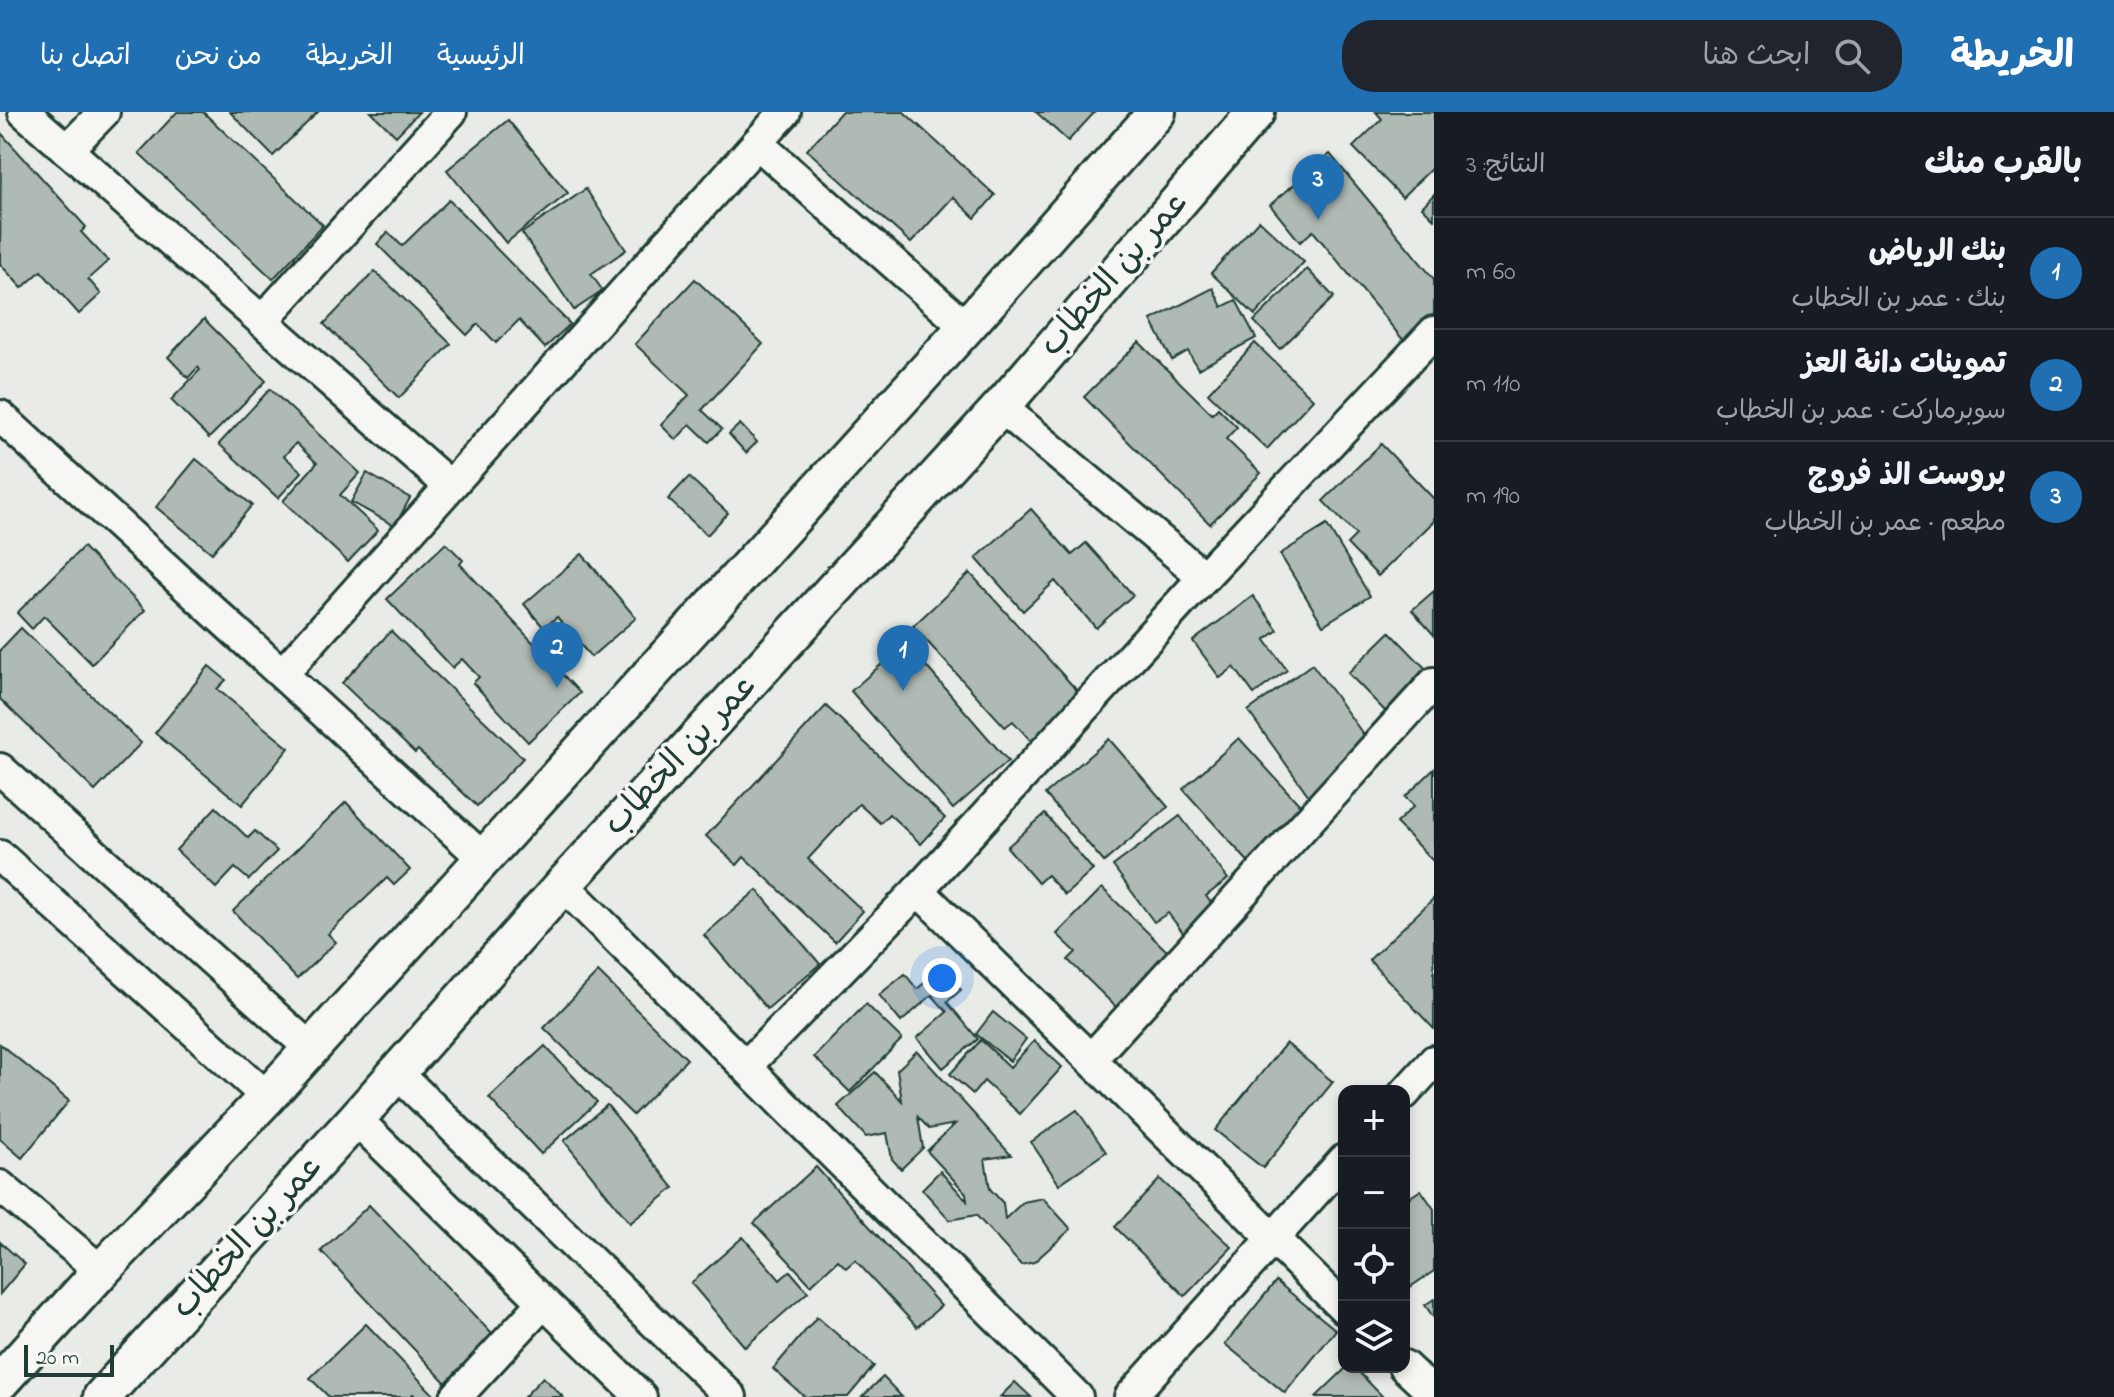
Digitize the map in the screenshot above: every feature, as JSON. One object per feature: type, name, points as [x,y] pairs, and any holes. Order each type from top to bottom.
[{"type":"street","points":[[24,112],[450,486]]},
{"type":"street","points":[[67,150],[104,112]]},
{"type":"street","points":[[262,321],[451,112]]},
{"type":"street","points":[[283,673],[785,112]]},
{"type":"street","points":[[0,1382],[267,1097],[966,327],[1157,112]]},
{"type":"street","name":"عمر بن الخطاب","points":[[102,1397],[356,1119],[563,885],[1001,407],[1256,112]]},
{"type":"street","points":[[757,143],[966,327]]},
{"type":"street","points":[[746,1066],[918,890],[1204,577],[1434,332]]},
{"type":"street","points":[[1001,407],[1204,577]]},
{"type":"street","points":[[0,416],[483,858]]},
{"type":"street","points":[[1091,1059],[1434,683]]},
{"type":"street","points":[[0,769],[310,1048]]},
{"type":"street","points":[[0,856],[267,1097]]},
{"type":"street","points":[[563,885],[1077,1397]]},
{"type":"street","points":[[918,890],[1338,1302]]},
{"type":"street","points":[[1410,1087],[1434,1061]]},
{"type":"street","points":[[396,1072],[731,1397]]},
{"type":"street","points":[[356,1119],[641,1397]]},
{"type":"street","points":[[1130,1397],[1338,1167]]},
{"type":"street","points":[[0,1186],[101,1271]]},
{"type":"street","points":[[456,1397],[543,1303]]},
{"type":"street","points":[[1410,1372],[1434,1394]]},
{"type":"building","points":[[177,112],[203,112],[323,225],[273,279],[139,153]]},
{"type":"building","points":[[230,112],[318,112],[273,156]]},
{"type":"building","points":[[371,112],[419,112],[396,136]]},
{"type":"building","points":[[841,112],[904,112],[995,195],[975,218],[953,197],[911,243],[807,150]]},
{"type":"building","points":[[1036,112],[1095,112],[1068,141]]},
{"type":"building","points":[[1376,112],[1434,112],[1434,166],[1402,197],[1353,147],[1382,119]]},
{"type":"building","points":[[508,120],[568,193],[506,243],[447,170]]},
{"type":"building","points":[[1,133],[86,227],[81,232],[108,261],[88,279],[101,294],[79,314],[41,271],[22,288],[0,264]]},
{"type":"building","points":[[1330,154],[1434,279],[1434,325],[1409,347],[1313,231],[1300,242],[1270,205]]},
{"type":"building","points":[[586,189],[626,250],[591,274],[603,291],[574,310],[522,233]]},
{"type":"building","points":[[1434,194],[1434,219],[1422,207]]},
{"type":"building","points":[[449,200],[570,324],[545,348],[519,320],[496,343],[478,324],[467,335],[377,244],[388,232],[402,246]]},
{"type":"building","points":[[1259,220],[1304,262],[1255,315],[1211,273]]},
{"type":"building","points":[[1307,269],[1334,297],[1280,349],[1254,321]]},
{"type":"building","points":[[375,271],[451,344],[399,398],[324,324]]},
{"type":"building","points":[[695,279],[763,344],[702,410],[722,429],[709,442],[690,424],[676,440],[661,425],[689,395],[635,344]]},
{"type":"building","points":[[1213,288],[1222,307],[1236,300],[1256,338],[1198,369],[1188,351],[1172,360],[1151,320]]},
{"type":"building","points":[[204,319],[266,381],[209,438],[171,400],[200,370],[198,367],[188,378],[168,357]]},
{"type":"building","points":[[1139,342],[1212,414],[1218,408],[1237,427],[1226,439],[1261,473],[1210,524],[1084,397]]},
{"type":"building","points":[[1255,343],[1313,399],[1267,449],[1208,393]]},
{"type":"building","points":[[270,389],[360,473],[340,495],[378,530],[348,562],[283,501],[317,463],[296,443],[284,456],[302,472],[278,498],[219,444]]},
{"type":"building","points":[[740,424],[757,442],[746,453],[729,434]]},
{"type":"building","points":[[1381,444],[1434,499],[1434,521],[1378,576],[1347,544],[1356,535],[1323,501]]},
{"type":"building","points":[[196,459],[252,505],[212,553],[156,507]]},
{"type":"building","points":[[367,473],[410,498],[395,526],[351,502]]},
{"type":"building","points":[[689,477],[728,513],[707,535],[668,499]]},
{"type":"building","points":[[1031,509],[1072,555],[1086,543],[1133,595],[1096,628],[1055,581],[1023,611],[976,558]]},
{"type":"building","points":[[1327,525],[1370,596],[1323,625],[1280,554]]},
{"type":"building","points":[[446,543],[463,560],[460,564],[580,693],[528,742],[473,683],[479,677],[462,659],[452,668],[387,599]]},
{"type":"building","points":[[83,547],[145,610],[92,664],[44,616],[32,629],[17,613]]},
{"type":"building","points":[[582,554],[636,618],[591,657],[557,617],[544,628],[524,604]]},
{"type":"building","points":[[970,573],[1082,696],[1032,742],[1013,721],[1005,727],[913,626]]},
{"type":"building","points":[[1434,591],[1434,635],[1412,610]]},
{"type":"building","points":[[1253,596],[1278,630],[1265,640],[1287,670],[1254,694],[1234,667],[1220,678],[1193,641]]},
{"type":"building","points":[[21,628],[141,743],[95,791],[0,699],[0,650]]},
{"type":"building","points":[[391,631],[523,758],[477,806],[418,750],[415,753],[342,683]]},
{"type":"building","points":[[1390,632],[1429,672],[1387,713],[1348,673]]},
{"type":"building","points":[[906,643],[1008,761],[953,809],[851,691]]},
{"type":"building","points":[[1312,664],[1374,749],[1309,796],[1248,711]]},
{"type":"building","points":[[209,666],[226,680],[217,689],[289,748],[242,805],[155,733]]},
{"type":"building","points":[[826,706],[945,818],[921,844],[889,814],[880,823],[859,804],[808,859],[863,911],[835,942],[744,857],[737,865],[706,836]]},
{"type":"building","points":[[1239,738],[1309,815],[1252,866],[1183,789]]},
{"type":"building","points":[[1109,739],[1168,807],[1104,862],[1045,794]]},
{"type":"building","points":[[1434,769],[1434,862],[1396,823],[1414,806],[1405,797]]},
{"type":"building","points":[[346,802],[410,870],[394,885],[387,878],[328,934],[336,942],[297,979],[233,911]]},
{"type":"building","points":[[216,807],[248,838],[255,831],[277,851],[249,880],[235,868],[216,888],[176,850]]},
{"type":"building","points":[[1045,814],[1093,870],[1065,895],[1047,875],[1038,883],[1007,847]]},
{"type":"building","points":[[1180,816],[1228,879],[1206,896],[1220,915],[1188,939],[1168,913],[1154,922],[1113,866]]},
{"type":"building","points":[[1102,888],[1172,956],[1121,1012],[1068,960],[1076,952],[1057,934]]},
{"type":"building","points":[[757,890],[820,964],[767,1009],[704,935]]},
{"type":"building","points":[[1434,898],[1434,1029],[1369,960]]},
{"type":"building","points":[[942,968],[961,990],[947,1002],[978,1039],[943,1068],[917,1038],[947,1012],[932,995],[901,1022],[879,995],[905,974],[917,989]]},
{"type":"building","points":[[598,972],[687,1059],[633,1115],[544,1028]]},
{"type":"building","points":[[866,1004],[902,1039],[850,1092],[814,1057]]},
{"type":"building","points":[[993,1012],[1026,1039],[1010,1061],[976,1034]]},
{"type":"building","points":[[981,1040],[1010,1067],[1034,1041],[1062,1067],[1020,1114],[984,1081],[973,1094],[950,1074]]},
{"type":"building","points":[[1286,1043],[1333,1082],[1263,1168],[1215,1130]]},
{"type":"building","points":[[0,1044],[69,1101],[22,1158],[0,1139]]},
{"type":"building","points":[[545,1046],[597,1102],[541,1154],[489,1098]]},
{"type":"building","points":[[917,1051],[1011,1155],[985,1159],[990,1189],[1003,1203],[1005,1219],[1023,1202],[1043,1198],[1071,1229],[1034,1262],[1021,1265],[976,1215],[950,1220],[922,1189],[940,1171],[967,1201],[966,1193],[927,1151],[955,1124],[929,1129],[918,1117],[923,1148],[901,1169],[892,1159],[887,1133],[866,1137],[838,1106],[875,1072],[902,1101],[897,1070]]},
{"type":"building","points":[[607,1105],[674,1188],[630,1223],[564,1141]]},
{"type":"building","points":[[1077,1110],[1106,1152],[1059,1184],[1031,1142]]},
{"type":"building","points":[[816,1167],[941,1306],[917,1327],[855,1260],[846,1268],[838,1260],[811,1285],[754,1223]]},
{"type":"building","points":[[1160,1179],[1232,1247],[1185,1296],[1115,1227]]},
{"type":"building","points":[[1421,1190],[1434,1209],[1434,1271],[1410,1287],[1410,1229],[1410,1197]]},
{"type":"building","points":[[369,1205],[494,1336],[446,1383],[321,1251]]},
{"type":"building","points":[[743,1237],[780,1280],[790,1271],[808,1292],[745,1347],[691,1283]]},
{"type":"building","points":[[0,1242],[25,1264],[0,1294]]},
{"type":"building","points":[[1276,1281],[1336,1330],[1285,1393],[1225,1344]]},
{"type":"building","points":[[1434,1299],[1434,1318],[1425,1305]]},
{"type":"building","points":[[817,1317],[874,1366],[848,1397],[805,1397],[773,1369]]},
{"type":"building","points":[[366,1324],[436,1397],[416,1397],[413,1394],[410,1397],[329,1397],[310,1378]]},
{"type":"building","points":[[1341,1373],[1360,1373],[1383,1397],[1316,1397]]},
{"type":"building","points":[[543,1377],[563,1397],[524,1397]]},
{"type":"building","points":[[883,1377],[902,1397],[862,1397]]},
{"type":"building","points":[[1015,1382],[1031,1397],[1000,1397]]},
{"type":"place","name":"بروست الذ فروج","points":[[1318,220]]},
{"type":"place","name":"تموينات دانة العز","points":[[557,688]]},
{"type":"place","name":"بنك الرياض","points":[[903,691]]}]
